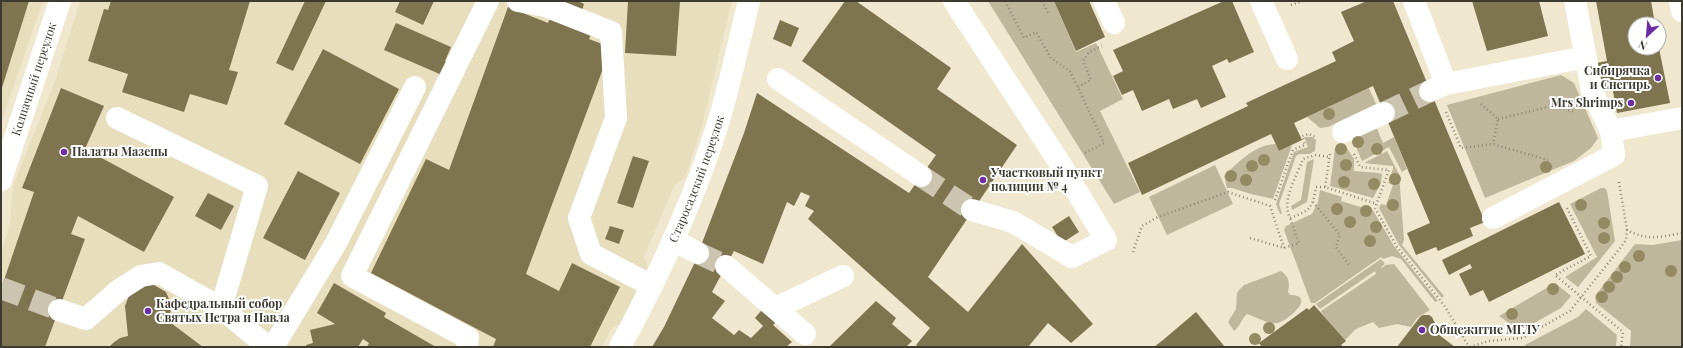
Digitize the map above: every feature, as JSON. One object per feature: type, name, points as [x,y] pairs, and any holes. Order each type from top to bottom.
[{"type":"street","name":"Колпачный переулок","points":[[1,180],[60,1]]},
{"type":"street","points":[[467,347],[468,338],[352,276],[488,1]]},
{"type":"street","points":[[518,1],[545,6],[611,32],[616,118],[579,218],[591,254],[652,286]]},
{"type":"street","name":"Старосадский переулок","points":[[620,347],[652,286],[715,132],[749,1]]},
{"type":"street","points":[[954,1],[1061,165],[1106,240],[1072,257],[1012,222],[972,210]]},
{"type":"street","points":[[1104,1],[1114,23]]},
{"type":"street","points":[[1261,1],[1287,59]]},
{"type":"street","points":[[1414,1],[1443,86],[1586,57]]},
{"type":"street","points":[[1493,218],[1614,155],[1611,131],[1592,92],[1575,1]]},
{"type":"street","points":[[1680,1],[1682,10]]},
{"type":"street","points":[[778,79],[921,176]]},
{"type":"street","points":[[273,347],[336,243],[415,87]]},
{"type":"street","points":[[1336,136],[1384,113]]},
{"type":"street","points":[[117,118],[257,186],[221,308]]},
{"type":"street","points":[[1611,131],[1682,118]]},
{"type":"street","points":[[672,240],[698,253]]},
{"type":"street","points":[[726,266],[805,334]]},
{"type":"street","points":[[59,310],[86,319],[119,290],[141,276],[159,273],[221,308],[268,347]]},
{"type":"street","points":[[776,308],[843,276]]},
{"type":"path","points":[[1006,1],[1024,38],[1036,32],[1051,58],[1070,71],[1104,143],[1061,165]]},
{"type":"path","points":[[1042,1],[1049,15]]},
{"type":"path","points":[[1078,87],[1091,80],[1083,61],[1089,52],[1105,45]]},
{"type":"path","points":[[1443,86],[1498,119],[1548,107],[1562,108],[1578,113]]},
{"type":"path","points":[[1443,86],[1461,148],[1492,144],[1567,166],[1565,181],[1591,256],[1555,276],[1623,332],[1621,347]]},
{"type":"path","points":[[1492,144],[1498,119]]},
{"type":"path","points":[[1275,200],[1293,150],[1305,145],[1302,136],[1309,134],[1317,138],[1336,136],[1330,157],[1325,187]]},
{"type":"path","points":[[1250,238],[1284,248],[1299,243],[1286,210],[1287,201],[1304,159],[1315,155],[1330,157]]},
{"type":"path","points":[[1356,157],[1360,167],[1389,170],[1375,208],[1397,246],[1444,305],[1469,347],[1489,340],[1522,338],[1570,311],[1621,247],[1626,240],[1627,230],[1614,155]]},
{"type":"path","points":[[1290,218],[1307,211],[1313,202],[1316,187],[1325,187],[1377,204]]},
{"type":"path","points":[[1133,252],[1142,226],[1158,217],[1228,192],[1270,206],[1284,248]]},
{"type":"path","points":[[1313,202],[1340,235],[1336,247],[1349,264]]},
{"type":"path","points":[[1627,230],[1639,236],[1655,238],[1682,233]]},
{"type":"shaded area","points":[[1,1],[43,1],[1,123]]},
{"type":"shaded area","points":[[80,1],[732,1],[702,126],[685,178],[674,186],[644,257],[648,266],[621,323],[611,329],[602,347],[1,347],[1,252],[10,224],[13,186],[55,81]]},
{"type":"shaded area","points":[[988,1],[1054,1],[1076,52],[1096,43],[1123,99],[1100,111],[1140,192],[1114,204]]},
{"type":"shaded area","points":[[1561,75],[1574,83],[1598,138],[1591,148],[1574,161],[1485,198],[1447,105]]},
{"type":"shaded area","points":[[1369,88],[1376,104],[1328,127],[1320,128],[1307,117]]},
{"type":"shaded area","points":[[1376,126],[1383,143],[1394,137],[1407,169],[1402,172],[1389,147],[1362,161],[1352,137]]},
{"type":"shaded area","points":[[1304,137],[1312,137],[1316,140],[1315,151],[1309,154],[1299,154],[1296,156],[1279,204],[1282,214],[1280,214],[1276,204],[1294,152],[1308,147]]},
{"type":"shaded area","points":[[1276,144],[1279,151],[1292,145],[1273,199],[1227,188],[1224,176],[1235,165],[1247,155],[1261,147]]},
{"type":"shaded area","points":[[1339,145],[1345,145],[1354,159],[1354,171],[1382,174],[1381,183],[1373,198],[1330,186],[1335,148]]},
{"type":"shaded area","points":[[1387,151],[1399,174],[1404,240],[1402,245],[1444,296],[1442,298],[1399,245],[1379,208],[1381,204],[1386,205],[1393,185],[1388,183],[1393,166],[1364,163]]},
{"type":"shaded area","points":[[1314,159],[1307,202],[1292,210],[1291,206],[1301,200],[1307,162]]},
{"type":"shaded area","points":[[1215,165],[1233,204],[1167,235],[1149,197]]},
{"type":"shaded area","points":[[1601,188],[1605,188],[1607,191],[1615,241],[1578,287],[1565,277],[1597,257],[1570,204]]},
{"type":"shaded area","points":[[1320,190],[1342,197],[1341,201],[1367,209],[1371,207],[1394,246],[1438,301],[1435,302],[1401,259],[1392,256],[1383,259],[1381,257],[1315,303],[1311,303],[1284,230],[1286,226],[1312,214],[1318,202]]},
{"type":"shaded area","points":[[1682,240],[1682,347],[1630,347],[1631,331],[1596,303],[1595,296],[1635,244],[1653,245]]},
{"type":"shaded area","points":[[1381,259],[1385,264],[1381,267],[1382,268],[1386,265],[1394,264],[1430,310],[1417,318],[1411,327],[1397,324],[1379,328],[1373,322],[1356,329],[1345,340],[1321,311],[1376,274],[1375,271],[1320,309],[1316,304]]},
{"type":"shaded area","points":[[1281,271],[1286,275],[1288,280],[1288,292],[1290,295],[1298,296],[1301,299],[1301,303],[1298,308],[1294,313],[1278,323],[1267,322],[1247,314],[1234,331],[1228,322],[1236,309],[1237,293],[1239,290],[1244,285]]},
{"type":"shaded area","points":[[1555,283],[1571,296],[1561,308],[1520,331],[1499,316]]},
{"type":"shaded area","points":[[1586,309],[1617,335],[1616,347],[1526,347],[1525,345],[1578,317]]},
{"type":"building","points":[[1,1],[29,1],[1,91]]},
{"type":"building","points":[[111,1],[250,1],[229,70],[238,72],[227,105],[190,94],[184,112],[122,92],[128,74],[88,61],[104,9],[108,10]]},
{"type":"building","points":[[305,1],[326,1],[293,71],[276,63]]},
{"type":"building","points":[[400,1],[434,1],[423,25],[395,12]]},
{"type":"building","points":[[560,1],[578,1],[584,4],[581,14]]},
{"type":"building","points":[[628,1],[680,1],[676,56],[625,53]]},
{"type":"building","points":[[845,1],[856,1],[951,68],[937,89],[1017,145],[928,277],[968,312],[1022,244],[1093,324],[1071,343],[1048,323],[1028,347],[919,347],[916,345],[930,328],[808,219],[814,211],[805,206],[810,196],[801,192],[794,206],[787,202],[763,264],[734,251],[712,292],[725,301],[712,318],[734,335],[739,330],[751,338],[763,326],[755,318],[766,305],[780,318],[773,325],[792,342],[786,347],[652,347],[664,327],[694,264],[744,133],[757,93],[909,193],[936,155],[802,61]]},
{"type":"building","points":[[1054,1],[1089,1],[1105,37],[1076,51]]},
{"type":"building","points":[[1224,1],[1232,1],[1254,52],[1229,63],[1227,59],[1212,66],[1226,97],[1201,108],[1197,99],[1173,109],[1169,99],[1142,111],[1133,90],[1122,95],[1113,76],[1123,71],[1113,50]]},
{"type":"building","points":[[1367,1],[1393,1],[1485,222],[1470,228],[1473,236],[1438,251],[1436,247],[1416,255],[1407,233],[1430,223],[1373,86],[1294,123],[1302,140],[1279,151],[1271,134],[1142,195],[1128,163],[1248,106],[1246,103],[1336,61],[1332,52],[1354,41],[1341,12]]},
{"type":"building","points":[[1472,1],[1539,1],[1548,36],[1487,51]]},
{"type":"building","points":[[1596,1],[1651,1],[1654,16],[1627,16],[1627,56],[1661,56],[1670,103],[1617,113],[1612,86],[1601,88],[1596,63],[1607,61]]},
{"type":"building","points":[[508,7],[548,23],[552,13],[593,30],[589,39],[602,44],[604,66],[526,274],[559,291],[572,263],[620,287],[590,347],[493,347],[496,339],[371,273],[426,159],[449,170]]},
{"type":"building","points":[[780,20],[799,28],[791,47],[773,39]]},
{"type":"building","points":[[396,23],[451,47],[445,61],[447,62],[442,75],[384,50]]},
{"type":"building","points":[[323,49],[399,89],[360,164],[284,124]]},
{"type":"building","points":[[61,88],[104,106],[85,149],[174,197],[144,252],[78,216],[71,234],[85,239],[45,347],[1,347],[1,289],[34,192],[22,188]]},
{"type":"building","points":[[633,156],[649,161],[633,208],[617,203]]},
{"type":"building","points":[[298,171],[340,193],[305,260],[263,238]]},
{"type":"building","points":[[208,193],[234,206],[221,230],[195,216]]},
{"type":"building","points":[[1559,202],[1585,254],[1489,302],[1483,290],[1470,296],[1459,274],[1472,268],[1470,264],[1449,275],[1442,260]]},
{"type":"building","points":[[1069,216],[1079,232],[1062,243],[1052,227]]},
{"type":"building","points":[[610,226],[624,230],[619,244],[605,239]]},
{"type":"building","points":[[334,283],[386,313],[384,317],[436,347],[367,347],[369,343],[363,339],[358,347],[307,347],[306,345],[313,343],[310,330],[335,324],[317,313]]},
{"type":"building","name":"Кафедральный собор Святых Петра и Павла","points":[[141,285],[154,285],[166,292],[171,304],[170,317],[167,320],[203,347],[109,347],[120,338],[128,336],[125,306],[130,293]]},
{"type":"building","points":[[876,301],[896,318],[892,324],[912,341],[906,347],[829,347]]},
{"type":"building","points":[[1314,305],[1346,341],[1341,345],[1344,347],[1262,347],[1259,343],[1307,308],[1309,310]]},
{"type":"building","points":[[1196,312],[1225,347],[1154,347],[1163,340]]},
{"type":"building","name":"Общежитие МГЛУ","points":[[1423,315],[1429,315],[1432,317],[1436,325],[1434,331],[1455,347],[1397,347]]},
{"type":"tunnel","points":[[1384,113],[1430,91]]},
{"type":"tunnel","points":[[921,176],[972,210]]},
{"type":"tunnel","points":[[698,253],[726,266]]},
{"type":"tunnel","points":[[1,288],[59,310]]},
{"type":"place","name":"Сибирячка и Снегирь","points":[[1658,78]]},
{"type":"place","name":"Mrs Shrimps","points":[[1631,103]]},
{"type":"place","name":"Палаты Мазепы","points":[[64,152]]},
{"type":"place","name":"Участковый пункт полиции № 4","points":[[983,180]]},
{"type":"place","name":"Кафедральный собор Святых Петра и Павла","points":[[148,311]]},
{"type":"place","name":"Общежитие МГЛУ","points":[[1422,330]]}]
